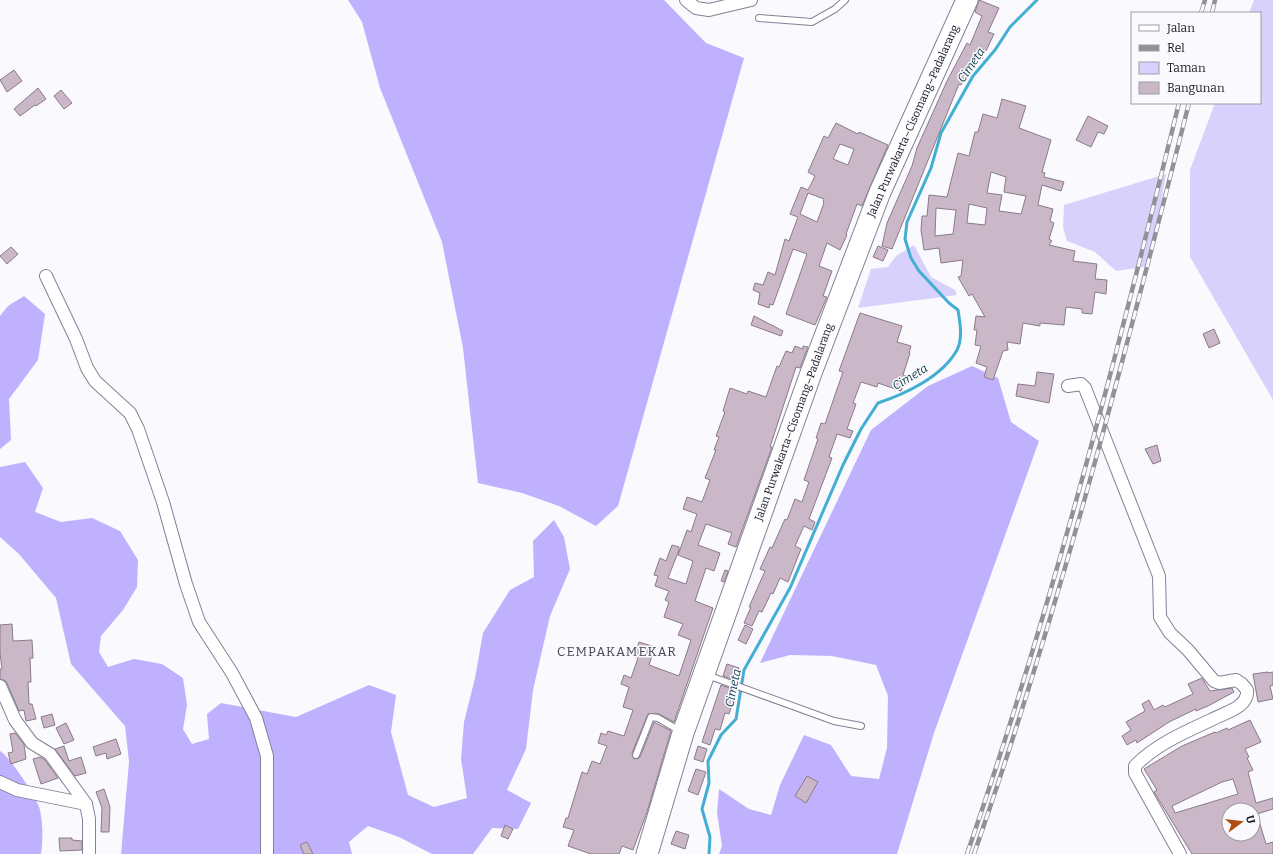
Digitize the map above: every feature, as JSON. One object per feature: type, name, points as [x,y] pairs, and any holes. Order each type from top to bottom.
[{"type":"highway","name":"Jalan Purwakarta–Cisomang–Padalarang","points":[[647,854],[683,733],[811,373],[880,192],[967,0]]},
{"type":"street","points":[[686,0],[696,8],[709,10],[751,0]]},
{"type":"street","points":[[46,276],[76,339],[87,368],[95,381],[130,414],[138,429],[163,502],[186,584],[199,622],[232,673],[256,718],[267,756],[267,854]]},
{"type":"street","points":[[1068,386],[1082,384],[1085,388],[1159,576],[1160,617],[1165,626],[1188,650],[1214,681],[1219,683],[1236,680],[1247,690],[1247,697],[1237,707],[1166,743],[1141,760],[1135,766],[1135,773],[1180,854]]},
{"type":"street","points":[[0,686],[15,720],[32,743],[50,754],[86,804],[89,819],[89,854]]},
{"type":"street","points":[[0,782],[17,790],[86,804]]},
{"type":"lane","points":[[759,18],[812,22],[836,9],[845,0]]},
{"type":"lane","points":[[704,674],[834,721],[861,726]]},
{"type":"lane","points":[[636,755],[651,717],[658,718],[683,733]]},
{"type":"green space","points":[[1254,0],[1273,0],[1273,400],[1190,257],[1190,170],[1215,104],[1261,104],[1261,12],[1249,12]]},
{"type":"green space","points":[[1166,174],[1150,266],[1116,271],[1095,252],[1067,241],[1063,227],[1064,205]]},
{"type":"green space","points":[[914,245],[931,277],[955,290],[957,295],[858,308],[871,269],[888,267],[896,256]]},
{"type":"shaded area","points":[[348,0],[664,0],[706,43],[744,58],[618,506],[596,526],[559,506],[522,493],[478,483],[463,348],[442,242],[380,88],[362,22]]},
{"type":"shaded area","points":[[24,296],[45,314],[38,360],[9,399],[11,440],[0,449],[0,316],[8,306]]},
{"type":"shaded area","points":[[972,366],[998,378],[1011,422],[1039,441],[934,733],[897,854],[719,854],[722,846],[717,812],[719,789],[749,809],[771,815],[780,785],[804,735],[831,745],[851,776],[879,779],[887,748],[888,696],[876,665],[832,656],[790,655],[760,663],[871,430],[928,386]]},
{"type":"shaded area","points":[[25,462],[43,488],[35,512],[61,522],[92,518],[120,531],[138,560],[137,587],[123,610],[101,636],[99,652],[108,667],[134,659],[162,664],[183,678],[187,705],[183,729],[192,744],[209,739],[207,714],[221,703],[296,717],[369,685],[396,695],[391,732],[408,795],[434,807],[467,798],[461,759],[464,722],[475,678],[483,633],[510,590],[534,577],[533,541],[554,520],[564,537],[570,569],[550,616],[533,690],[526,749],[507,790],[531,803],[518,829],[492,828],[473,854],[432,854],[399,837],[368,826],[349,842],[352,854],[121,854],[129,762],[125,726],[71,664],[56,598],[19,554],[0,537],[0,467]]},
{"type":"shaded area","points":[[0,751],[10,760],[29,788],[40,810],[42,827],[41,854],[0,854]]},
{"type":"building","points":[[979,0],[999,8],[988,32],[994,34],[986,51],[981,49],[961,85],[959,84],[892,249],[882,246],[887,223],[912,166],[917,148],[947,81],[967,43],[970,45],[982,16],[975,12]]},
{"type":"building","points":[[14,70],[22,81],[7,92],[0,80]]},
{"type":"building","points":[[38,88],[46,99],[20,116],[14,109]]},
{"type":"building","points":[[61,90],[72,103],[64,109],[54,96]]},
{"type":"building","points":[[1002,99],[1026,106],[1019,128],[1051,140],[1042,172],[1045,173],[1044,177],[1064,182],[1061,191],[1042,185],[1038,205],[1053,209],[1050,221],[1054,223],[1049,239],[1052,241],[1049,245],[1075,251],[1073,261],[1097,264],[1095,279],[1107,280],[1106,294],[1095,292],[1092,314],[1082,313],[1082,309],[1066,307],[1064,325],[1040,323],[1040,326],[1023,323],[1020,344],[1007,342],[1008,350],[1003,351],[993,380],[984,377],[987,367],[976,363],[981,346],[975,345],[977,330],[974,330],[976,316],[985,317],[972,294],[969,296],[958,277],[961,276],[963,260],[941,263],[939,248],[924,250],[921,230],[922,216],[927,216],[929,195],[947,197],[958,153],[969,156],[975,132],[978,132],[983,114],[997,118]],"holes":[[[991,172],[1006,177],[1004,192],[1026,196],[1021,214],[999,211],[1002,195],[987,193]],[[969,204],[987,208],[985,225],[967,223]],[[936,208],[956,210],[953,234],[935,236]]]},
{"type":"building","points":[[1088,116],[1108,126],[1104,134],[1098,132],[1091,147],[1076,140]]},
{"type":"building","points":[[836,123],[858,134],[859,132],[888,145],[862,206],[857,204],[846,234],[847,235],[840,250],[827,243],[819,266],[832,271],[823,296],[827,297],[815,325],[786,314],[807,254],[793,249],[773,305],[770,304],[769,308],[758,304],[760,293],[753,290],[755,283],[763,285],[768,272],[775,275],[785,239],[789,241],[798,217],[790,214],[801,187],[808,190],[815,176],[808,172],[824,136],[828,138]],"holes":[[[840,144],[854,149],[848,165],[833,159]],[[808,193],[824,199],[817,222],[800,214]]]},
{"type":"building","points":[[878,246],[888,250],[883,261],[873,257]]},
{"type":"building","points":[[11,247],[18,254],[7,264],[0,256]]},
{"type":"building","points":[[860,313],[902,326],[897,342],[911,346],[903,375],[907,376],[901,391],[878,383],[877,387],[861,382],[853,403],[856,404],[847,429],[853,431],[850,438],[837,434],[829,457],[832,458],[809,519],[815,522],[812,530],[804,526],[795,546],[801,549],[788,582],[780,578],[773,594],[771,593],[762,612],[759,611],[752,626],[744,623],[751,607],[749,607],[765,571],[760,569],[770,547],[772,548],[785,519],[787,520],[795,499],[802,502],[809,482],[804,480],[818,439],[816,438],[821,423],[825,424],[843,372],[839,371]]},
{"type":"building","points":[[754,316],[783,331],[781,336],[751,325]]},
{"type":"building","points":[[1214,329],[1220,343],[1209,348],[1203,334]]},
{"type":"building","points":[[795,346],[803,349],[803,346],[808,347],[800,368],[796,367],[770,447],[772,447],[736,547],[728,544],[732,533],[706,524],[698,545],[720,553],[714,571],[706,568],[695,601],[713,608],[674,722],[659,714],[648,714],[632,753],[634,759],[640,757],[654,722],[671,731],[647,812],[633,850],[622,846],[619,854],[591,854],[568,846],[574,830],[563,827],[566,818],[568,818],[582,772],[587,774],[592,761],[600,764],[607,746],[598,743],[601,733],[606,735],[608,731],[624,736],[633,710],[623,707],[629,687],[621,684],[624,675],[631,678],[638,658],[634,656],[639,642],[655,647],[649,665],[679,676],[691,640],[678,635],[683,624],[664,617],[669,602],[665,600],[669,591],[655,586],[658,576],[654,575],[660,558],[666,561],[672,545],[679,547],[679,550],[668,578],[686,584],[693,561],[678,555],[687,530],[691,532],[697,514],[683,509],[687,497],[702,502],[710,480],[705,478],[716,450],[714,450],[719,437],[716,436],[725,412],[723,411],[730,388],[747,394],[748,391],[766,397],[777,366],[779,367],[786,351],[792,353]]},
{"type":"building","points":[[1037,372],[1054,374],[1049,403],[1016,396],[1018,384],[1035,386]]},
{"type":"building","points":[[1157,445],[1161,461],[1153,464],[1145,449]]},
{"type":"building","points":[[725,570],[728,571],[724,582],[721,581]]},
{"type":"building","points":[[12,624],[13,641],[32,640],[33,658],[30,658],[31,682],[28,682],[29,704],[32,704],[36,719],[26,721],[24,710],[19,711],[6,681],[0,679],[0,669],[2,669],[0,653],[0,625]]},
{"type":"building","points":[[745,625],[753,629],[746,644],[738,640]]},
{"type":"building","points":[[727,664],[739,668],[735,680],[723,676]]},
{"type":"building","points":[[1273,672],[1273,685],[1270,686],[1273,699],[1258,702],[1253,674]]},
{"type":"building","points":[[1202,678],[1210,691],[1232,688],[1234,692],[1208,706],[1196,711],[1196,709],[1169,722],[1137,743],[1136,740],[1127,745],[1122,736],[1131,730],[1126,722],[1145,711],[1142,704],[1149,700],[1154,710],[1163,705],[1165,707],[1193,694],[1188,684]]},
{"type":"building","points":[[721,685],[732,689],[729,697],[734,699],[729,714],[725,713],[720,730],[715,729],[710,745],[702,742]]},
{"type":"building","points":[[52,714],[55,725],[44,728],[41,717]]},
{"type":"building","points":[[1250,720],[1261,742],[1245,749],[1249,757],[1247,758],[1253,770],[1248,772],[1256,802],[1221,802],[1221,842],[1261,842],[1261,827],[1266,844],[1273,842],[1273,854],[1192,854],[1154,792],[1157,790],[1144,769],[1182,746],[1227,728],[1228,730]],"holes":[[[1233,779],[1238,794],[1175,813],[1172,806],[1222,782]]]},
{"type":"building","points":[[66,723],[74,740],[64,744],[56,728]]},
{"type":"building","points":[[15,733],[24,744],[26,759],[11,764],[8,753],[13,752],[10,734]]},
{"type":"building","points":[[116,739],[121,754],[107,759],[106,753],[96,756],[93,747]]},
{"type":"building","points":[[64,746],[69,761],[81,757],[86,773],[75,776],[55,749]]},
{"type":"building","points":[[698,746],[707,749],[703,762],[694,759]]},
{"type":"building","points":[[40,757],[45,760],[58,778],[41,784],[33,759]]},
{"type":"building","points":[[696,769],[706,772],[698,795],[688,791]]},
{"type":"building","points":[[807,776],[818,782],[806,803],[795,796]]},
{"type":"building","points":[[104,789],[110,807],[109,832],[101,832],[102,808],[96,792]]},
{"type":"building","points":[[1273,798],[1273,809],[1261,813],[1261,802],[1259,802]]},
{"type":"building","points":[[505,825],[513,829],[508,839],[501,836]]},
{"type":"building","points":[[676,831],[689,835],[685,849],[671,844]]},
{"type":"building","points":[[59,838],[72,838],[72,840],[82,841],[82,850],[60,851]]},
{"type":"building","points":[[307,842],[313,854],[304,854],[300,845]]},
{"type":"waterway","name":"Cimeta","points":[[709,854],[710,837],[702,809],[709,783],[708,761],[721,735],[736,719],[744,670],[790,588],[843,465],[861,429],[878,403],[900,395],[933,376],[950,360],[959,345],[960,320],[958,310],[949,303],[919,271],[911,258],[905,239],[907,222],[931,168],[941,133],[973,76],[995,50],[1010,27],[1037,0]]},
{"type":"railway","points":[[1201,12],[1205,0]]},
{"type":"railway","points":[[1212,12],[1215,0]]},
{"type":"railway","points":[[967,854],[1027,668],[1082,481],[1132,292],[1179,104]]},
{"type":"railway","points":[[974,854],[1035,668],[1090,481],[1189,104]]},
{"type":"district","name":"CEMPAKAMEKAR","points":[[617,651]]}]
